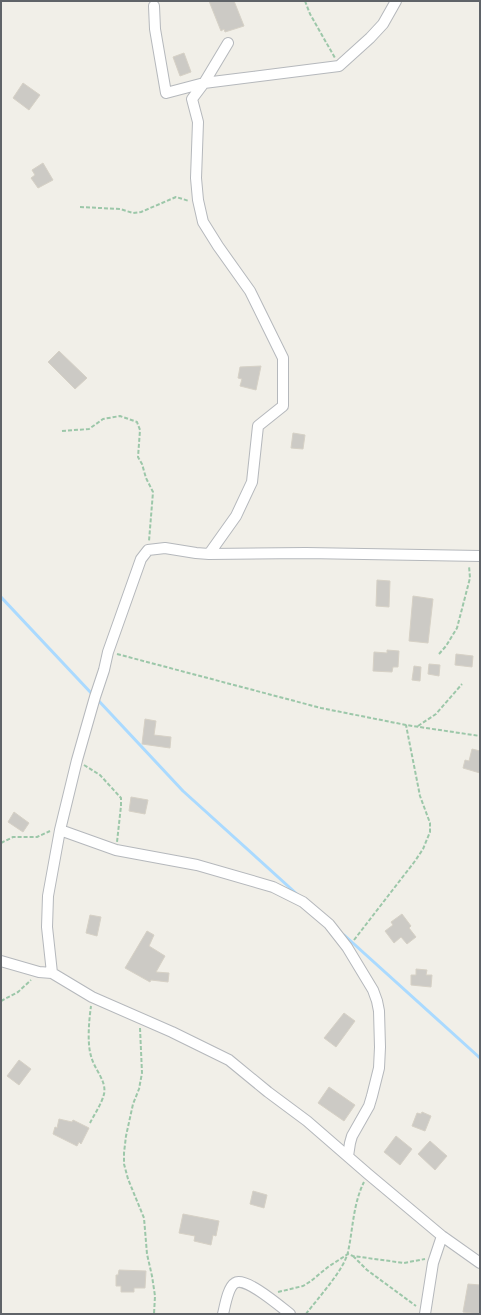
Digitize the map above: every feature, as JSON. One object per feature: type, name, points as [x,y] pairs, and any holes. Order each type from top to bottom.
[{"type":"street","points":[[154,6],[155,29],[166,93],[204,83],[339,66],[383,24],[396,1]]},
{"type":"street","points":[[209,554],[236,516],[252,482],[258,426],[283,406],[284,358],[250,291],[203,222],[198,200],[196,178],[198,122],[192,99],[204,83],[228,43]]},
{"type":"street","points":[[52,973],[47,927],[48,896],[61,828],[77,760],[108,652],[141,559],[148,550],[165,548],[209,554],[306,553],[480,556]]},
{"type":"street","points":[[61,828],[116,850],[197,865],[273,886],[302,902],[329,924],[347,947],[373,990],[379,1011],[379,1068],[369,1106],[352,1136],[348,1156]]},
{"type":"street","points":[[1,961],[39,972],[52,973],[92,997],[172,1032],[229,1060],[268,1092],[308,1121],[442,1236],[480,1263]]},
{"type":"street","points":[[425,1313],[434,1259],[442,1236]]},
{"type":"street","points":[[223,1314],[227,1296],[232,1286],[238,1281],[247,1283],[290,1314]]},
{"type":"path","points":[[305,1],[310,14],[339,66]]},
{"type":"path","points":[[80,207],[120,209],[133,213],[141,212],[176,197],[190,201],[198,200]]},
{"type":"path","points":[[62,430],[89,429],[103,419],[120,416],[137,422],[140,430],[138,457],[153,492],[148,550]]},
{"type":"path","points":[[439,654],[446,646],[457,628],[470,578],[469,557]]},
{"type":"path","points":[[108,652],[321,708],[417,727],[480,736]]},
{"type":"path","points":[[417,727],[436,714],[462,684]]},
{"type":"path","points":[[347,947],[352,943],[415,861],[423,849],[430,832],[430,823],[420,796],[406,725]]},
{"type":"path","points":[[77,760],[100,775],[121,798],[116,850]]},
{"type":"path","points":[[1,843],[13,837],[37,837],[61,828]]},
{"type":"path","points":[[1,1001],[18,992],[39,972]]},
{"type":"path","points":[[90,1123],[104,1094],[103,1081],[94,1066],[90,1055],[89,1015],[92,997]]},
{"type":"path","points":[[139,1018],[142,1073],[126,1136],[124,1164],[128,1179],[144,1218],[147,1254],[155,1296],[154,1314]]},
{"type":"path","points":[[306,1314],[339,1270],[348,1254],[360,1190],[368,1174]]},
{"type":"path","points":[[348,1254],[404,1263],[434,1259]]},
{"type":"path","points":[[266,1296],[303,1286],[348,1254]]},
{"type":"path","points":[[353,1256],[367,1270],[425,1313]]},
{"type":"building","points":[[209,1],[234,1],[244,26],[225,32],[224,29],[221,31]]},
{"type":"building","points":[[184,53],[191,72],[180,76],[173,57]]},
{"type":"building","points":[[23,83],[40,95],[29,110],[13,98]]},
{"type":"building","points":[[43,163],[53,180],[38,188],[31,178],[35,175],[32,170]]},
{"type":"building","points":[[59,351],[87,378],[75,389],[48,362]]},
{"type":"building","points":[[261,366],[256,390],[240,386],[242,379],[238,378],[240,367]]},
{"type":"building","points":[[293,433],[305,435],[303,449],[291,448]]},
{"type":"building","points":[[377,580],[390,581],[389,607],[376,606]]},
{"type":"building","points":[[413,596],[433,599],[428,643],[409,641]]},
{"type":"building","points":[[387,650],[399,651],[398,667],[393,667],[392,672],[373,671],[374,652],[387,653]]},
{"type":"building","points":[[456,654],[473,656],[472,667],[455,665]]},
{"type":"building","points":[[429,664],[440,665],[439,676],[428,674]]},
{"type":"building","points":[[414,666],[421,667],[420,681],[412,680]]},
{"type":"building","points":[[145,719],[156,721],[154,735],[171,737],[170,748],[142,744]]},
{"type":"building","points":[[472,749],[480,751],[480,773],[463,768],[465,760],[469,761]]},
{"type":"building","points":[[131,797],[148,800],[145,814],[129,811]]},
{"type":"building","points":[[14,812],[29,823],[23,832],[8,822]]},
{"type":"building","points":[[402,914],[411,926],[409,928],[416,937],[407,944],[401,937],[394,943],[385,931],[393,925],[391,922]]},
{"type":"building","points":[[90,915],[101,917],[97,936],[86,933]]},
{"type":"building","points":[[147,931],[154,935],[149,946],[165,956],[156,972],[169,973],[168,982],[151,980],[150,982],[125,968]]},
{"type":"building","points":[[416,969],[427,970],[426,975],[432,975],[431,987],[411,985],[411,975],[416,975]]},
{"type":"building","points":[[344,1013],[355,1021],[336,1047],[324,1038]]},
{"type":"building","points":[[19,1060],[31,1069],[19,1085],[7,1076]]},
{"type":"building","points":[[329,1087],[355,1105],[344,1121],[318,1103]]},
{"type":"building","points":[[422,1112],[431,1116],[425,1131],[412,1126],[417,1113],[421,1114]]},
{"type":"building","points":[[59,1119],[72,1122],[73,1120],[89,1128],[81,1144],[79,1142],[77,1146],[53,1134],[55,1127],[57,1128]]},
{"type":"building","points":[[396,1136],[412,1149],[400,1165],[384,1152]]},
{"type":"building","points":[[430,1141],[447,1156],[435,1170],[418,1154]]},
{"type":"building","points":[[253,1191],[267,1195],[264,1208],[250,1204]]},
{"type":"building","points":[[183,1214],[219,1221],[216,1236],[213,1235],[211,1245],[194,1241],[195,1236],[179,1233]]},
{"type":"building","points":[[119,1270],[146,1271],[145,1288],[134,1288],[134,1292],[121,1292],[121,1286],[116,1286],[116,1275],[118,1275]]},
{"type":"building","points":[[468,1284],[480,1285],[480,1314],[463,1312]]},
{"type":"waterway","points":[[1,597],[93,695]]},
{"type":"waterway","points":[[97,699],[183,791],[299,896]]},
{"type":"waterway","points":[[344,935],[480,1058]]}]
